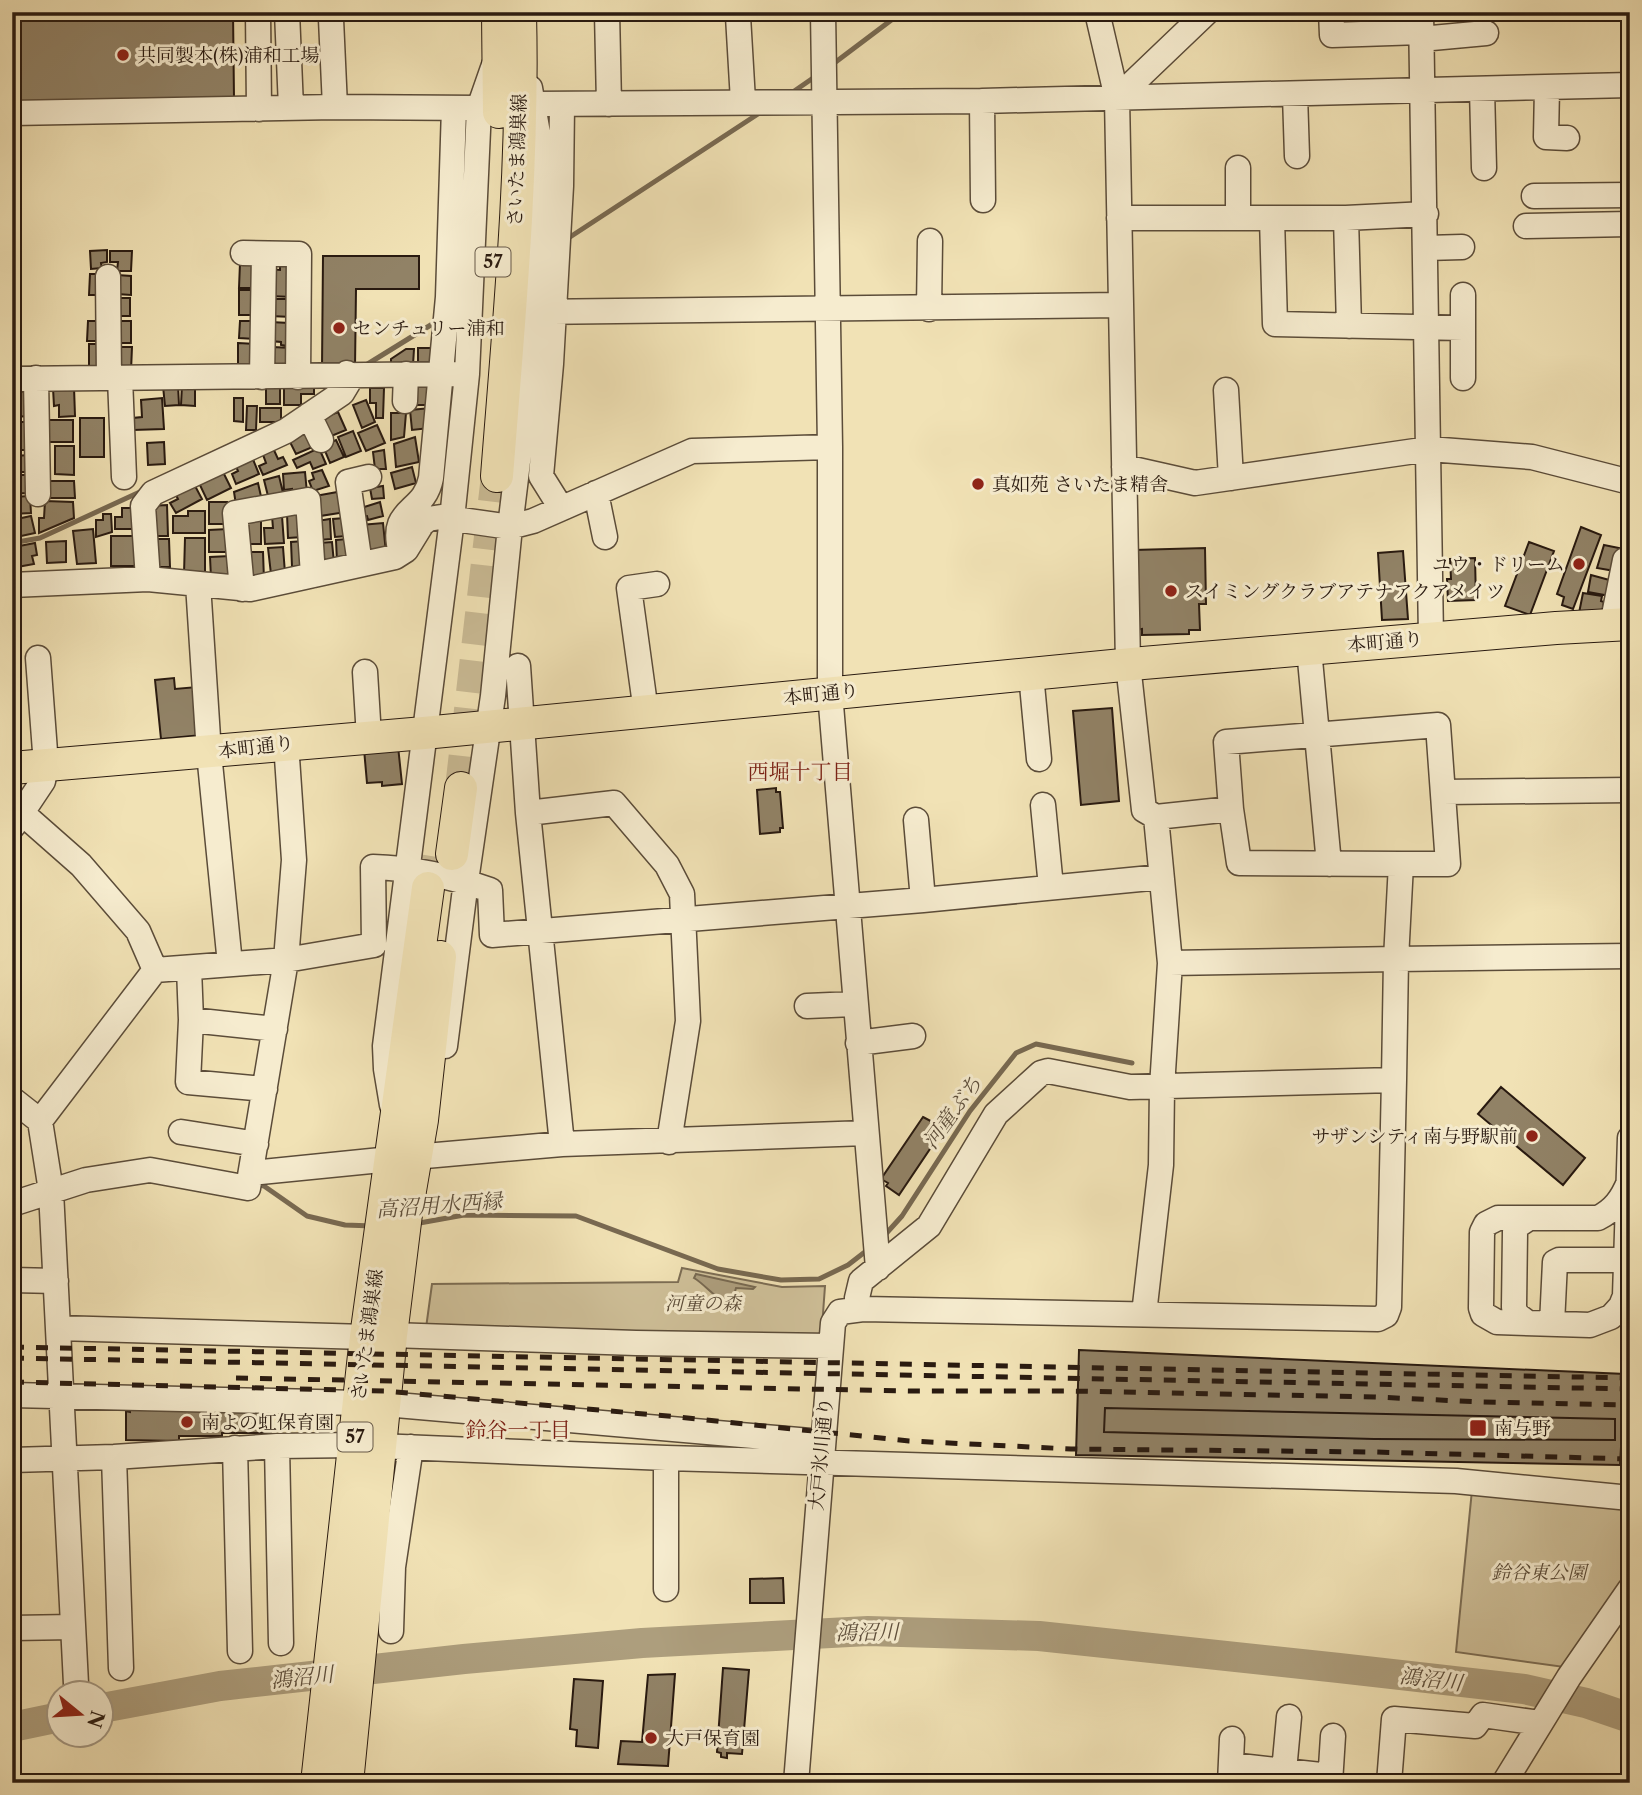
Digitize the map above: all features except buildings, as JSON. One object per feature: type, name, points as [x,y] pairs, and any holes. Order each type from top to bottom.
[{"type":"main road","name":"さいたま鴻巣線","points":[[498,12],[510,52]]},
{"type":"main road","name":"さいたま鴻巣線","points":[[487,475],[490,309],[500,138],[510,52],[520,12]]},
{"type":"main road","name":"本町通り","points":[[12,768],[424,733],[1128,664],[1621,625]]},
{"type":"main road","name":"さいたま鴻巣線","points":[[317,1783],[362,1631],[382,1446],[371,1403],[451,787]]},
{"type":"main road","name":"さいたま鴻巣線","points":[[341,1695],[347,1783]]},
{"type":"street","points":[[258,12],[259,109]]},
{"type":"street","points":[[287,12],[291,108]]},
{"type":"street","points":[[607,12],[609,104]]},
{"type":"street","points":[[823,12],[830,447],[830,693],[858,1043],[879,1253]]},
{"type":"street","points":[[1097,12],[1117,98],[1128,664],[1144,810],[1156,817],[1231,809]]},
{"type":"street","points":[[1117,98],[1207,12]]},
{"type":"street","points":[[1332,12],[1332,35],[1421,28],[1486,33]]},
{"type":"street","points":[[738,16],[743,102]]},
{"type":"street","points":[[331,19],[335,107]]},
{"type":"street","points":[[1421,28],[1431,638]]},
{"type":"street","points":[[510,52],[534,104],[539,139],[544,312],[541,476],[561,508]]},
{"type":"street","points":[[439,872],[424,733],[452,519],[467,374],[479,108],[510,52]]},
{"type":"street","points":[[534,104],[743,102],[824,81],[982,101],[1630,85]]},
{"type":"street","points":[[1547,88],[1546,138],[1567,138]]},
{"type":"street","points":[[1482,89],[1484,168]]},
{"type":"street","points":[[1295,95],[1297,156]]},
{"type":"street","points":[[982,101],[983,200]]},
{"type":"street","points":[[439,872],[489,726],[527,388],[544,312],[561,186],[562,105]]},
{"type":"street","points":[[12,113],[335,107],[479,108]]},
{"type":"street","points":[[401,553],[397,540],[399,524],[408,510],[422,499],[430,485],[448,297],[454,108]]},
{"type":"street","points":[[1238,168],[1238,217]]},
{"type":"street","points":[[1534,196],[1630,195]]},
{"type":"street","points":[[1119,218],[1346,218],[1426,214]]},
{"type":"street","points":[[1272,218],[1275,324],[1462,328]]},
{"type":"street","points":[[1346,218],[1349,326]]},
{"type":"street","points":[[1526,226],[1630,223]]},
{"type":"street","points":[[929,309],[930,241]]},
{"type":"street","points":[[1426,248],[1462,247]]},
{"type":"street","points":[[262,377],[253,254],[299,254],[298,377]]},
{"type":"street","points":[[108,277],[124,477]]},
{"type":"street","points":[[1462,295],[1463,378]]},
{"type":"street","points":[[544,312],[1121,305]]},
{"type":"street","points":[[38,494],[24,379],[298,377],[347,373],[467,374]]},
{"type":"street","points":[[148,579],[143,506],[153,492],[286,430],[342,393],[348,383],[347,373]]},
{"type":"street","points":[[405,401],[406,374]]},
{"type":"street","points":[[1226,390],[1231,478]]},
{"type":"street","points":[[309,415],[321,440]]},
{"type":"street","points":[[12,584],[148,579],[250,590],[401,553],[413,542],[422,524],[428,519],[441,517],[510,527],[533,521],[692,451],[830,447]]},
{"type":"street","points":[[1124,467],[1195,483],[1429,449],[1532,457],[1630,482]]},
{"type":"street","points":[[360,564],[348,482],[369,477]]},
{"type":"street","points":[[596,494],[605,537]]},
{"type":"street","points":[[242,589],[235,513],[308,500],[313,575]]},
{"type":"street","points":[[1621,625],[1625,560],[1630,561]]},
{"type":"street","points":[[198,584],[209,753],[230,964]]},
{"type":"street","points":[[646,712],[629,588],[657,584]]},
{"type":"street","points":[[1309,649],[1329,864]]},
{"type":"street","points":[[38,658],[46,765],[43,781],[17,820],[81,865],[138,931],[155,970]]},
{"type":"street","points":[[518,666],[528,813],[562,1144]]},
{"type":"street","points":[[365,672],[369,737]]},
{"type":"street","points":[[1031,674],[1039,759]]},
{"type":"street","points":[[1438,725],[1443,792],[1448,864],[1239,863],[1231,809],[1226,742],[1438,725]]},
{"type":"street","points":[[250,1179],[286,960],[294,859],[286,743]]},
{"type":"street","points":[[1443,792],[1630,790]]},
{"type":"street","points":[[528,813],[614,803],[667,865],[682,894],[688,1021],[669,1142]]},
{"type":"street","points":[[1043,805],[1051,887]]},
{"type":"street","points":[[1144,1314],[1161,1165],[1162,1087],[1170,963],[1156,817]]},
{"type":"street","points":[[916,820],[923,900]]},
{"type":"street","points":[[1394,1080],[1130,1087],[1048,1070],[1041,1073],[996,1114],[929,1226],[879,1253],[859,1284],[858,1309],[1378,1319],[1386,1315],[1389,1307],[1394,1080],[1396,959],[1401,864]]},
{"type":"street","points":[[40,1121],[155,970],[286,960],[374,945],[373,867],[439,872],[490,890],[492,934],[923,900],[1161,877]]},
{"type":"street","points":[[1170,963],[1630,956]]},
{"type":"street","points":[[189,968],[191,1020],[188,1082],[265,1089]]},
{"type":"street","points":[[807,1006],[855,1004]]},
{"type":"street","points":[[191,1020],[275,1029]]},
{"type":"street","points":[[858,1043],[913,1036]]},
{"type":"street","points":[[12,1099],[40,1121],[49,1182],[76,1680]]},
{"type":"street","points":[[181,1132],[256,1144]]},
{"type":"street","points":[[12,1204],[49,1182],[86,1180],[149,1170],[250,1179],[402,1158],[562,1144],[866,1133]]},
{"type":"street","points":[[1628,1242],[1612,1223],[1598,1218],[1498,1218],[1486,1224],[1482,1232],[1480,1308],[1490,1320],[1590,1325],[1611,1317],[1621,1306],[1625,1296],[1628,1242],[1630,1138]]},
{"type":"street","points":[[1598,1218],[1616,1205],[1629,1182]]},
{"type":"street","points":[[1529,1218],[1517,1226],[1515,1232],[1514,1307],[1516,1314],[1540,1324]]},
{"type":"street","points":[[1540,1324],[1555,1262],[1617,1260],[1624,1265],[1626,1271]]},
{"type":"street","points":[[12,1280],[56,1281]]},
{"type":"street","name":"大戸氷川通り","points":[[796,1783],[833,1323],[837,1315],[844,1310],[858,1309]]},
{"type":"street","points":[[58,1328],[831,1346]]},
{"type":"street","points":[[12,1395],[371,1403],[821,1452],[1456,1481],[1630,1498]]},
{"type":"street","points":[[12,1460],[114,1457],[277,1446],[382,1446],[666,1458],[821,1452]]},
{"type":"street","points":[[277,1446],[281,1643]]},
{"type":"street","points":[[362,1631],[393,1567],[382,1446]]},
{"type":"street","points":[[235,1448],[240,1651]]},
{"type":"street","points":[[114,1457],[121,1668]]},
{"type":"street","points":[[666,1458],[666,1589]]},
{"type":"street","points":[[1504,1783],[1569,1677],[1630,1589]]},
{"type":"street","points":[[12,1628],[73,1627]]},
{"type":"street","points":[[1389,1783],[1394,1719],[1475,1726],[1483,1714],[1543,1719]]},
{"type":"street","points":[[1284,1771],[1289,1717]]},
{"type":"street","points":[[1232,1739],[1230,1774],[1284,1771],[1330,1779],[1333,1736]]},
{"type":"green space","name":"河童の森","points":[[682,1268],[782,1287],[825,1286],[821,1341],[631,1331],[426,1328],[432,1284],[678,1282]]},
{"type":"green space","name":"鈴谷東公園","points":[[1472,1490],[1630,1502],[1630,1576],[1564,1667],[1456,1652]]},
{"type":"shaded area","points":[[696,1274],[755,1287],[736,1288],[729,1304],[694,1278]]},
{"type":"waterway","points":[[833,64],[902,12]]},
{"type":"waterway","points":[[790,94],[816,76]]},
{"type":"waterway","points":[[570,237],[761,112]]},
{"type":"waterway","points":[[366,365],[434,323]]},
{"type":"waterway","points":[[12,543],[40,538],[142,491]]},
{"type":"waterway","name":"河童ぶち","points":[[883,1237],[902,1216],[970,1111],[1016,1053],[1036,1044],[1132,1063]]},
{"type":"waterway","name":"高沼用水西縁","points":[[257,1184],[307,1216],[345,1225],[373,1226]]},
{"type":"waterway","name":"高沼用水西縁","points":[[414,1224],[464,1215],[576,1216],[718,1269],[781,1280],[819,1279],[848,1265],[870,1248]]},
{"type":"waterway","name":"鴻沼川","points":[[116,1705],[220,1686],[464,1659],[642,1643],[868,1631],[1039,1636],[1524,1689],[1586,1703],[1630,1718]]},
{"type":"waterway","name":"鴻沼川","points":[[12,1727],[46,1720]]},
{"type":"tunnel","points":[[461,788],[497,476]]},
{"type":"tunnel","points":[[428,888],[434,851]]},
{"type":"railway","points":[[12,1347],[1630,1378]]},
{"type":"railway","points":[[12,1358],[1630,1389]]},
{"type":"railway","points":[[236,1378],[908,1391],[1069,1391],[1630,1405]]},
{"type":"railway","points":[[12,1382],[384,1391],[909,1441],[1071,1449],[1375,1452],[1630,1459]]},
{"type":"place","name":"共同製本(株)浦和工場","points":[[123,55]]},
{"type":"place","name":"センチュリー浦和","points":[[339,328]]},
{"type":"place","name":"真如苑 さいたま精舎","points":[[978,484]]},
{"type":"place","name":"ユウ・ドリーム","points":[[1579,564]]},
{"type":"place","name":"スイミングクラブアテナアクアメイツ","points":[[1171,591]]},
{"type":"place","name":"サザンシティ南与野駅前","points":[[1532,1136]]},
{"type":"place","name":"南よの虹保育園","points":[[187,1422]]},
{"type":"place","name":"南与野","points":[[1478,1428]]},
{"type":"place","name":"大戸保育園","points":[[651,1738]]},
{"type":"district","name":"西堀十丁目","points":[[800,771]]},
{"type":"district","name":"鈴谷一丁目","points":[[518,1429]]}]
